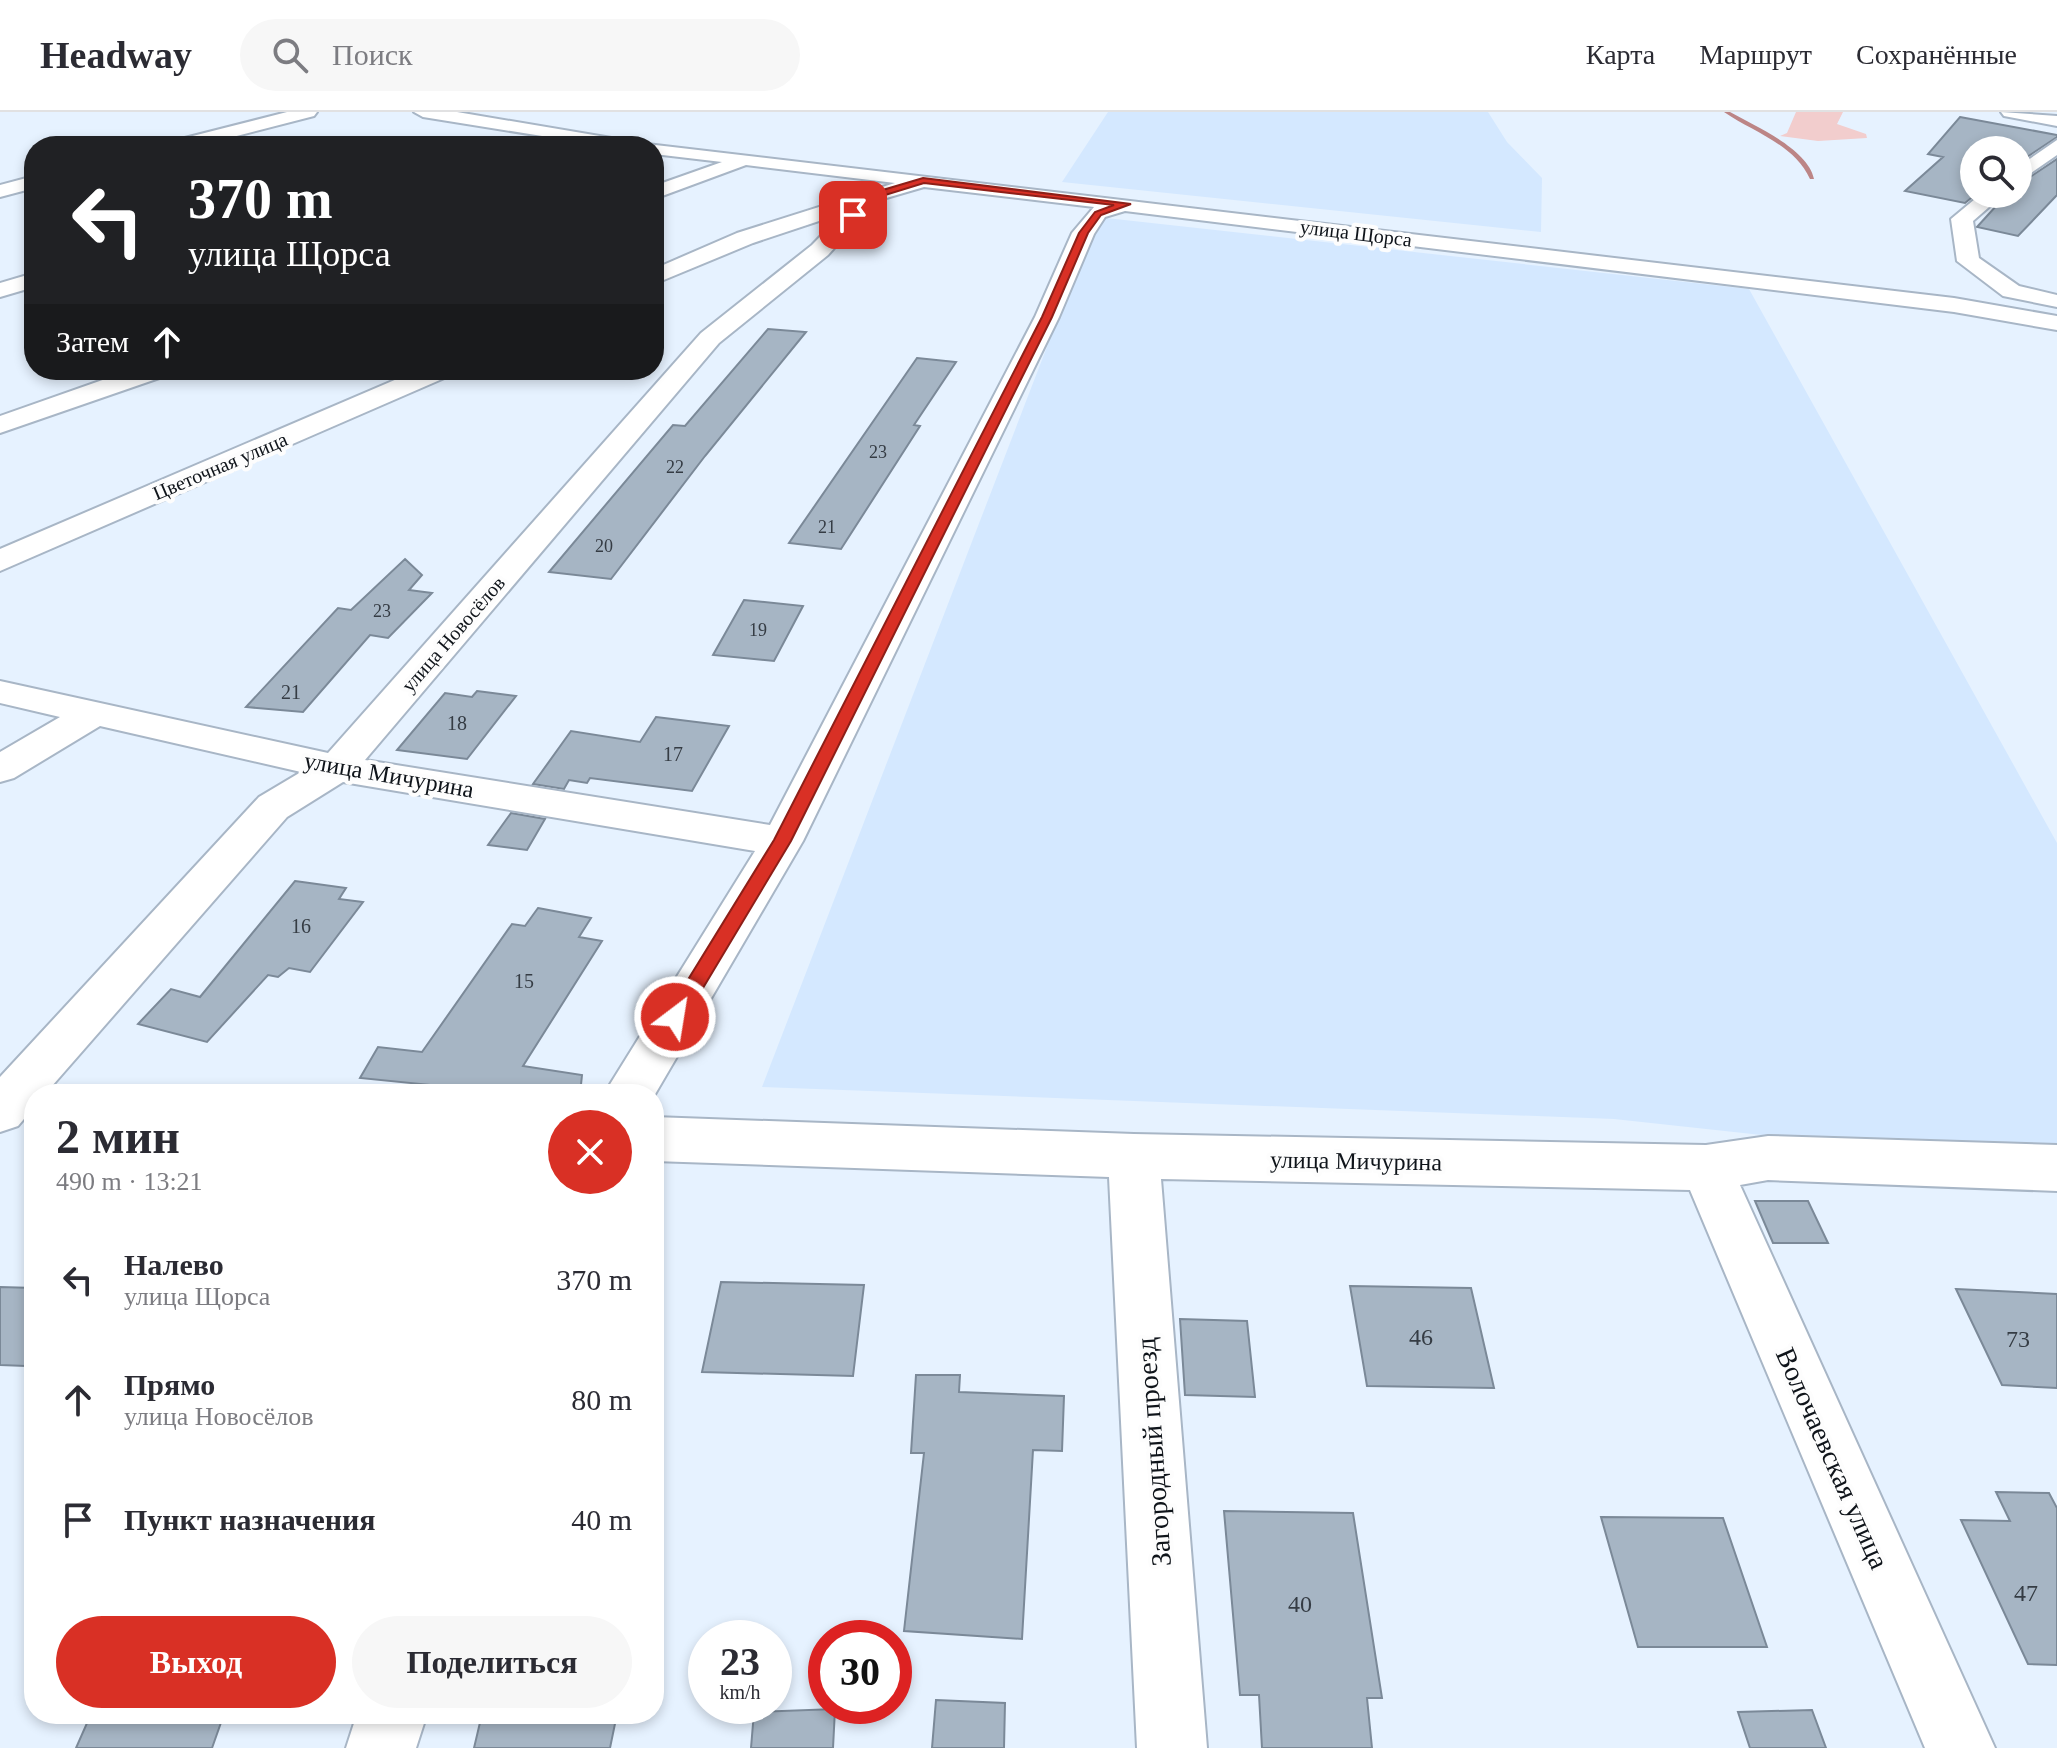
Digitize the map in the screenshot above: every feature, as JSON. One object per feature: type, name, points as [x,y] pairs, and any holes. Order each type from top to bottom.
[{"type":"street","points":[[215,136],[308,112]]},
{"type":"street","points":[[423,112],[568,136]]},
{"type":"street","points":[[2010,112],[2057,121]]},
{"type":"street","points":[[515,136],[532,131]]},
{"type":"street","points":[[2032,165],[2057,146]]},
{"type":"street","name":"улица Щорса","points":[[664,149],[1954,305],[2057,323]]},
{"type":"street","points":[[664,189],[748,160]]},
{"type":"street","points":[[664,273],[745,238],[923,181]]},
{"type":"street","points":[[0,191],[24,185]]},
{"type":"street","name":"улица Новосёлов","points":[[24,1084],[273,807],[337,768],[710,338],[820,250],[869,197]]},
{"type":"street","points":[[635,1084],[782,841],[1047,317],[1083,233],[1098,213],[1126,204]]},
{"type":"street","points":[[1976,208],[1962,219],[1968,261],[2011,291],[2057,303]]},
{"type":"street","points":[[0,290],[24,283]]},
{"type":"street","points":[[0,425],[128,380]]},
{"type":"street","name":"Цветочная улица","points":[[0,561],[417,380]]},
{"type":"street","name":"улица Мичурина","points":[[0,692],[337,768],[782,841]]},
{"type":"street","points":[[0,769],[93,714]]},
{"type":"street","name":"улица Новосёлов","points":[[0,1111],[24,1084]]},
{"type":"street","name":"улица Мичурина","points":[[664,1139],[1134,1156],[1706,1168],[1768,1158],[2057,1168]]},
{"type":"street","name":"Загородный проезд","points":[[1134,1156],[1172,1748]]},
{"type":"street","name":"Волочаевская улица","points":[[1706,1168],[1960,1748]]},
{"type":"street","points":[[381,1748],[389,1724]]},
{"type":"shaded area","points":[[1108,112],[1488,112],[1507,142],[1542,178],[1541,232],[1062,182]]},
{"type":"shaded area","points":[[1796,112],[1843,112],[1837,124],[1866,134],[1867,138],[1818,141],[1780,136],[1787,133]]},
{"type":"shaded area","points":[[1097,217],[1749,289],[2057,843],[2057,1158],[1843,1144],[1614,1119],[762,1087]]},
{"type":"building","points":[[1960,117],[2057,135],[2032,154],[2032,136],[1960,136],[1960,202],[1905,191],[1943,157],[1928,154]]},
{"type":"building","points":[[2057,159],[2057,195],[2018,236],[1977,227],[1994,208],[2032,208],[2032,176]]},
{"type":"building","points":[[768,329],[806,332],[705,456],[611,579],[549,572],[673,425],[685,426]]},
{"type":"building","points":[[917,358],[956,362],[914,425],[920,426],[841,549],[789,543]]},
{"type":"building","points":[[405,559],[422,575],[409,590],[432,593],[388,638],[370,635],[303,712],[246,707],[338,608],[351,610]]},
{"type":"building","points":[[744,600],[803,606],[774,661],[713,655]]},
{"type":"building","points":[[477,691],[516,696],[467,759],[397,750],[445,693],[472,697]]},
{"type":"building","points":[[656,717],[729,726],[692,791],[590,778],[587,783],[569,780],[564,789],[533,784],[571,731],[640,742]]},
{"type":"building","points":[[511,813],[545,819],[527,850],[488,845]]},
{"type":"building","points":[[295,881],[346,888],[339,899],[363,902],[310,972],[289,968],[278,977],[268,975],[207,1042],[138,1024],[171,989],[200,997]]},
{"type":"building","points":[[538,908],[591,918],[579,937],[602,941],[523,1066],[582,1075],[581,1084],[421,1084],[360,1078],[378,1047],[422,1052],[512,924],[525,926]]},
{"type":"building","points":[[1755,1201],[1808,1201],[1828,1243],[1773,1243]]},
{"type":"building","points":[[721,1282],[864,1285],[853,1376],[702,1372]]},
{"type":"building","points":[[1350,1286],[1471,1288],[1494,1388],[1367,1386]]},
{"type":"building","points":[[0,1287],[24,1288],[24,1366],[0,1365]]},
{"type":"building","points":[[1956,1289],[2057,1294],[2057,1388],[2002,1385]]},
{"type":"building","points":[[1180,1319],[1247,1321],[1255,1397],[1185,1395]]},
{"type":"building","points":[[916,1375],[960,1375],[959,1392],[1064,1396],[1062,1451],[1033,1450],[1022,1639],[912,1632],[912,1620],[905,1620],[924,1453],[911,1453]]},
{"type":"building","points":[[1996,1492],[2049,1493],[2057,1508],[2057,1665],[2028,1664],[1961,1520],[2010,1521]]},
{"type":"building","points":[[1224,1511],[1353,1513],[1382,1698],[1367,1698],[1372,1748],[1262,1748],[1259,1695],[1240,1695]]},
{"type":"building","points":[[1601,1517],[1723,1518],[1767,1647],[1638,1647]]},
{"type":"building","points":[[936,1700],[1005,1703],[1004,1748],[932,1748]]},
{"type":"building","points":[[808,1710],[808,1724],[834,1724],[833,1748],[751,1748],[753,1724],[792,1724],[792,1711]]},
{"type":"building","points":[[1812,1710],[1826,1748],[1750,1748],[1738,1712]]},
{"type":"building","points":[[87,1724],[220,1724],[212,1748],[76,1748]]},
{"type":"building","points":[[480,1724],[615,1724],[610,1748],[474,1748]]},
{"type":"waterway","points":[[1726,112],[1789,150],[1800,159],[1812,178]]},
{"type":"route","points":[[675,1017],[782,841],[1047,317],[1083,233],[1098,213],[1126,204],[923,181],[869,197],[853,215]]}]
